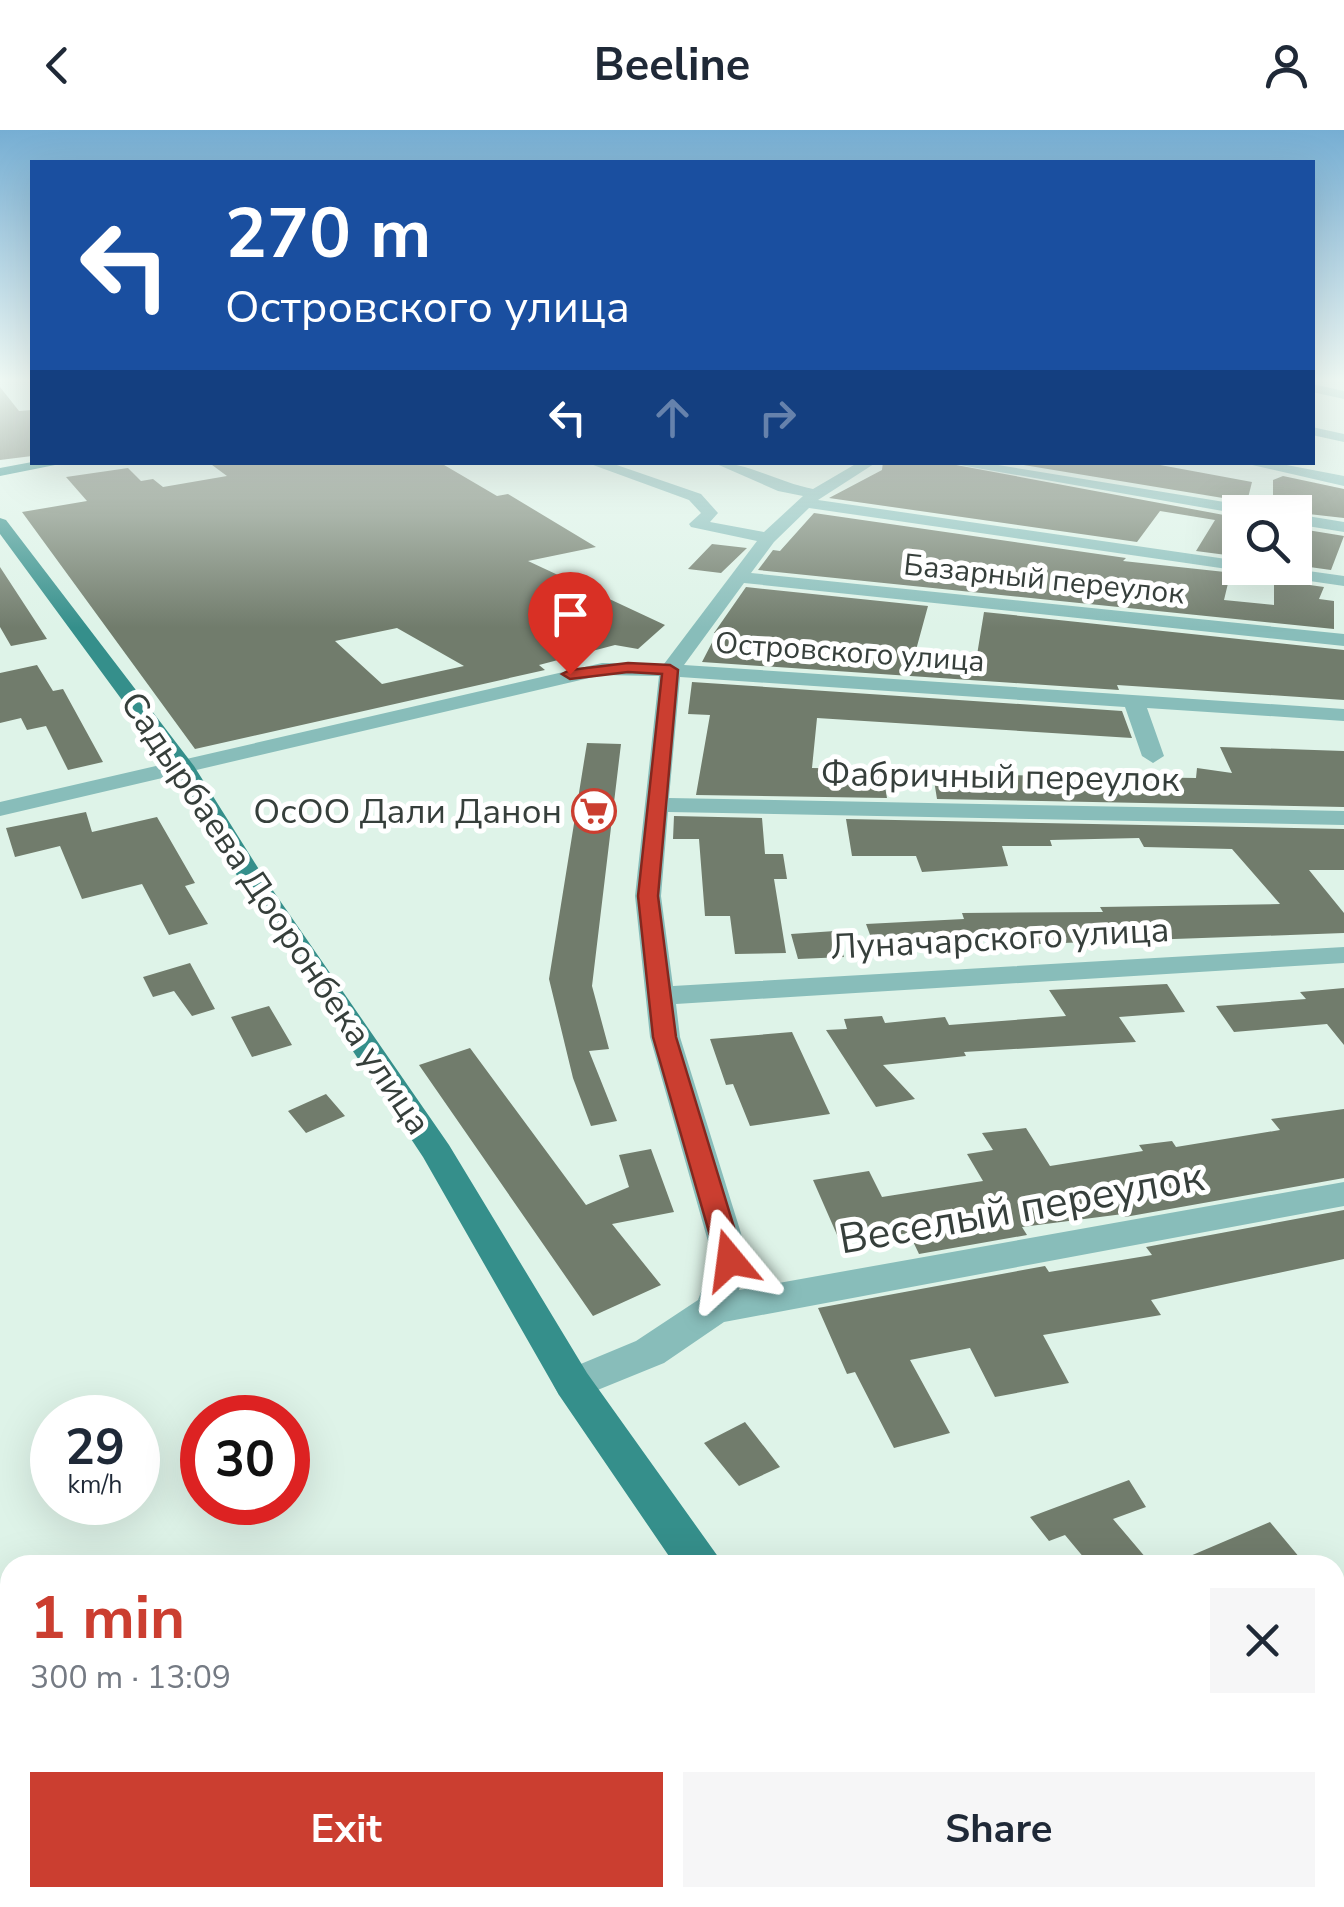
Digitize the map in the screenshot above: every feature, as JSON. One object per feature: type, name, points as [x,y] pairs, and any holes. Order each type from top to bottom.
[{"type":"main road","points":[[0,472],[44,465]]},
{"type":"main road","name":"Садырбаева Дооронбека улица","points":[[0,523],[182,766],[252,879],[437,1152],[573,1384],[694,1555]]},
{"type":"street","points":[[601,465],[694,497],[710,513],[697,524],[768,538]]},
{"type":"street","points":[[726,465],[812,498],[1222,563]]},
{"type":"street","points":[[573,1384],[650,1352],[714,1309],[730,1260],[665,1037],[648,896],[670,670],[768,538],[812,498],[865,465]]},
{"type":"street","points":[[968,465],[1222,507]]},
{"type":"street","points":[[1261,465],[1344,481]]},
{"type":"street","points":[[1312,522],[1344,527]]},
{"type":"street","points":[[1312,576],[1344,580]]},
{"type":"street","name":"Базарный переулок","points":[[737,577],[1344,640]]},
{"type":"street","name":"Островского улица","points":[[0,809],[570,674],[628,668],[1344,715]]},
{"type":"street","points":[[1134,701],[1152,756]]},
{"type":"street","name":"Фабричный переулок","points":[[654,805],[1344,818]]},
{"type":"street","name":"Луначарского улица","points":[[661,996],[1344,955]]},
{"type":"street","name":"Веселый переулок","points":[[714,1309],[1344,1194]]},
{"type":"building","points":[[212,465],[444,465],[497,496],[508,494],[596,547],[528,561],[665,625],[638,649],[615,645],[539,665],[545,670],[195,749],[22,512],[87,501],[66,477],[128,468],[141,481],[153,479],[163,487],[227,476]],"holes":[[[397,628],[464,666],[382,684],[335,641]]]},
{"type":"building","points":[[883,465],[956,465],[1222,515],[1222,554],[1196,551],[1215,520],[1160,511],[1137,542],[829,498],[882,470]]},
{"type":"building","points":[[1024,465],[1160,465],[1252,482],[1249,495],[1222,498]]},
{"type":"building","points":[[1283,476],[1344,489],[1344,518],[1312,514],[1312,495],[1273,495],[1273,480]]},
{"type":"building","points":[[814,513],[1126,558],[1123,561],[1222,572],[1222,585],[1228,585],[1224,600],[1274,605],[1274,585],[1324,587],[1319,599],[1334,601],[1334,629],[758,570],[773,550],[780,551]]},
{"type":"building","points":[[1312,531],[1344,536],[1331,570],[1312,567]]},
{"type":"building","points":[[712,544],[747,548],[721,573],[688,569]]},
{"type":"building","points":[[0,567],[47,639],[11,646],[0,627]]},
{"type":"building","points":[[746,587],[928,606],[916,650],[977,655],[984,612],[1344,650],[1344,700],[1117,685],[1119,690],[702,662],[714,633]]},
{"type":"building","points":[[37,665],[53,691],[63,689],[103,762],[68,770],[46,726],[27,730],[21,718],[0,723],[0,673]]},
{"type":"building","points":[[692,682],[1122,711],[1132,738],[817,718],[812,768],[882,769],[887,798],[696,795],[710,715],[688,714]]},
{"type":"building","points":[[587,743],[621,744],[592,986],[609,1049],[589,1051],[617,1121],[591,1126],[573,1078],[549,979]]},
{"type":"building","points":[[1220,747],[1344,751],[1344,807],[937,799],[933,774],[1196,778],[1197,768],[1232,773]]},
{"type":"building","points":[[86,812],[92,832],[157,817],[195,883],[185,886],[208,924],[169,935],[142,884],[82,899],[60,846],[15,857],[6,828]]},
{"type":"building","points":[[674,816],[762,818],[765,854],[783,854],[787,879],[774,879],[786,953],[735,954],[730,916],[705,916],[699,839],[673,839]]},
{"type":"building","points":[[846,819],[1344,829],[1344,870],[1309,870],[1344,913],[1344,933],[1034,944],[1032,940],[929,942],[932,948],[876,951],[866,924],[964,919],[962,913],[1280,904],[1232,849],[1144,847],[1139,838],[1050,840],[1052,846],[1002,846],[1008,866],[922,872],[916,856],[852,856]]},
{"type":"building","points":[[835,931],[844,957],[798,959],[791,934]]},
{"type":"building","points":[[190,963],[215,1009],[192,1016],[174,991],[153,997],[143,977]]},
{"type":"building","points":[[1167,984],[1185,1012],[1119,1017],[1136,1042],[964,1052],[966,1056],[883,1065],[915,1099],[876,1107],[826,1030],[847,1029],[844,1019],[882,1016],[885,1023],[945,1017],[949,1025],[1066,1016],[1049,990]]},
{"type":"building","points":[[1344,988],[1344,1045],[1327,1024],[1234,1032],[1216,1006],[1306,999],[1300,992]]},
{"type":"building","points":[[269,1006],[292,1045],[252,1057],[231,1017]]},
{"type":"building","points":[[792,1032],[830,1114],[750,1126],[733,1084],[726,1085],[710,1039]]},
{"type":"building","points":[[470,1048],[586,1205],[629,1187],[619,1155],[651,1149],[674,1212],[612,1224],[661,1285],[593,1316],[419,1065]]},
{"type":"building","points":[[326,1094],[345,1116],[306,1133],[288,1111]]},
{"type":"building","points":[[1344,1109],[1344,1178],[1125,1217],[1123,1214],[1022,1227],[1027,1235],[919,1254],[909,1233],[841,1244],[813,1180],[869,1171],[882,1197],[983,1181],[967,1154],[993,1150],[982,1133],[1026,1128],[1050,1166],[1143,1151],[1139,1145],[1172,1141],[1176,1147],[1280,1130],[1271,1119]]},
{"type":"building","points":[[1344,1210],[1344,1259],[1151,1300],[1161,1315],[1043,1335],[1069,1383],[995,1397],[970,1348],[910,1360],[950,1433],[894,1448],[855,1372],[847,1374],[818,1308],[1045,1266],[1049,1272],[1152,1255],[1146,1247]]},
{"type":"building","points":[[745,1422],[780,1467],[739,1486],[704,1443]]},
{"type":"building","points":[[1129,1480],[1146,1507],[1113,1519],[1144,1555],[1082,1555],[1065,1535],[1049,1541],[1030,1517]]},
{"type":"building","points":[[1270,1522],[1298,1555],[1192,1555]]},
{"type":"place","name":"ОсОО Дали Данон","points":[[594,811]]},
{"type":"route","points":[[570,674],[602,669],[670,670],[648,896],[665,1037],[730,1260]]}]
